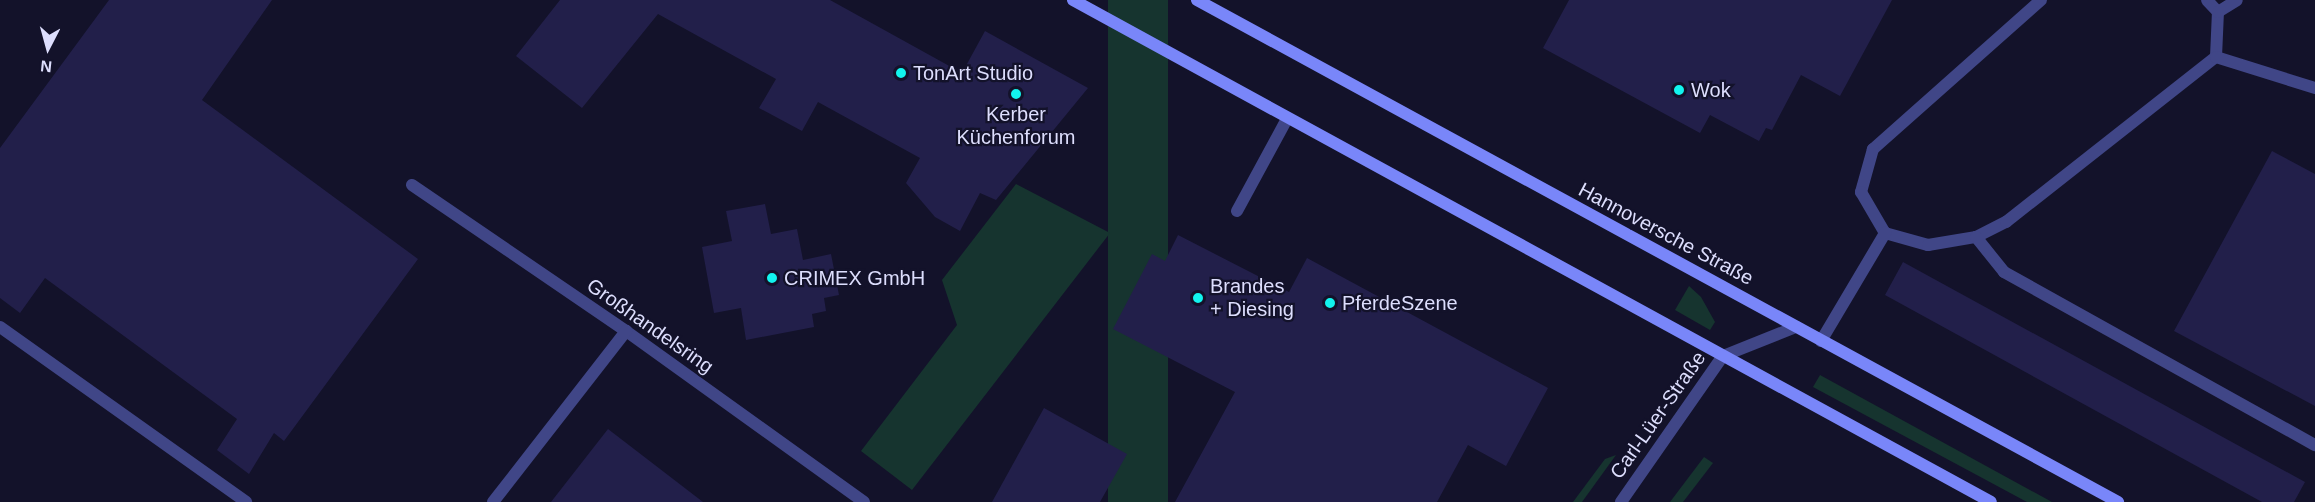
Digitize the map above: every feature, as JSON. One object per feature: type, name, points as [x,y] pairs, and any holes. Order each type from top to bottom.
[{"type":"main road","points":[[1073,0],[1991,502]]},
{"type":"main road","name":"Hannoversche Straße","points":[[1197,0],[2118,502]]},
{"type":"street","points":[[2041,0],[1873,149],[1861,192],[1885,233],[1928,245],[1976,237],[2006,222],[2216,57],[2218,12],[2207,0]]},
{"type":"street","points":[[2218,12],[2237,0]]},
{"type":"street","points":[[2216,57],[2315,88]]},
{"type":"street","points":[[1237,211],[1287,119]]},
{"type":"street","name":"Großhandelsring","points":[[412,185],[626,332],[864,502]]},
{"type":"street","points":[[1821,341],[1885,233]]},
{"type":"street","points":[[1976,237],[2004,272],[2315,445]]},
{"type":"street","points":[[0,327],[246,502]]},
{"type":"street","name":"Carl-Lüer-Straße","points":[[1621,502],[1723,357],[1796,327]]},
{"type":"street","points":[[493,502],[626,332]]},
{"type":"green space","points":[[1108,0],[1168,0],[1168,502],[1108,502]]},
{"type":"green space","points":[[1016,184],[1110,233],[912,490],[861,451],[957,325],[942,280]]},
{"type":"green space","points":[[1689,286],[1701,297],[1715,322],[1710,330],[1675,310]]},
{"type":"green space","points":[[1820,375],[2052,502],[2027,502],[1813,387]]},
{"type":"green space","points":[[1616,455],[1582,502],[1573,502],[1605,459]]},
{"type":"green space","points":[[1704,457],[1713,463],[1683,502],[1670,502]]},
{"type":"building","points":[[109,0],[272,0],[202,100],[418,259],[284,441],[274,433],[249,474],[217,450],[237,419],[45,278],[20,313],[0,298],[0,148]]},
{"type":"building","points":[[560,0],[830,0],[962,73],[985,31],[1088,88],[996,200],[980,193],[960,231],[935,217],[906,183],[920,158],[818,102],[802,131],[759,108],[776,79],[658,14],[582,108],[516,56]]},
{"type":"building","points":[[1569,0],[1892,0],[1840,96],[1801,75],[1772,130],[1766,128],[1759,141],[1710,115],[1700,133],[1543,48]]},
{"type":"building","points":[[2272,151],[2315,174],[2315,406],[2174,331]]},
{"type":"building","name":"CRIMEX GmbH","points":[[765,204],[771,234],[797,229],[803,260],[831,254],[839,295],[824,298],[826,311],[812,314],[814,327],[746,340],[741,308],[714,313],[702,247],[732,241],[726,211]]},
{"type":"building","points":[[1178,235],[1289,292],[1307,258],[1548,388],[1506,466],[1468,445],[1437,502],[1175,502],[1235,392],[1113,329],[1152,254],[1165,261]]},
{"type":"building","points":[[1903,262],[2305,482],[2294,502],[2262,502],[1885,295]]},
{"type":"building","points":[[1044,408],[1127,454],[1100,502],[992,502]]},
{"type":"building","points":[[608,429],[703,502],[551,502]]},
{"type":"place","name":"TonArt Studio","points":[[901,73]]},
{"type":"place","name":"Wok","points":[[1679,90]]},
{"type":"place","name":"Kerber Küchenforum","points":[[1016,94]]},
{"type":"place","name":"CRIMEX GmbH","points":[[772,278]]},
{"type":"place","name":"Brandes + Diesing","points":[[1198,298]]},
{"type":"place","name":"PferdeSzene","points":[[1330,303]]}]
